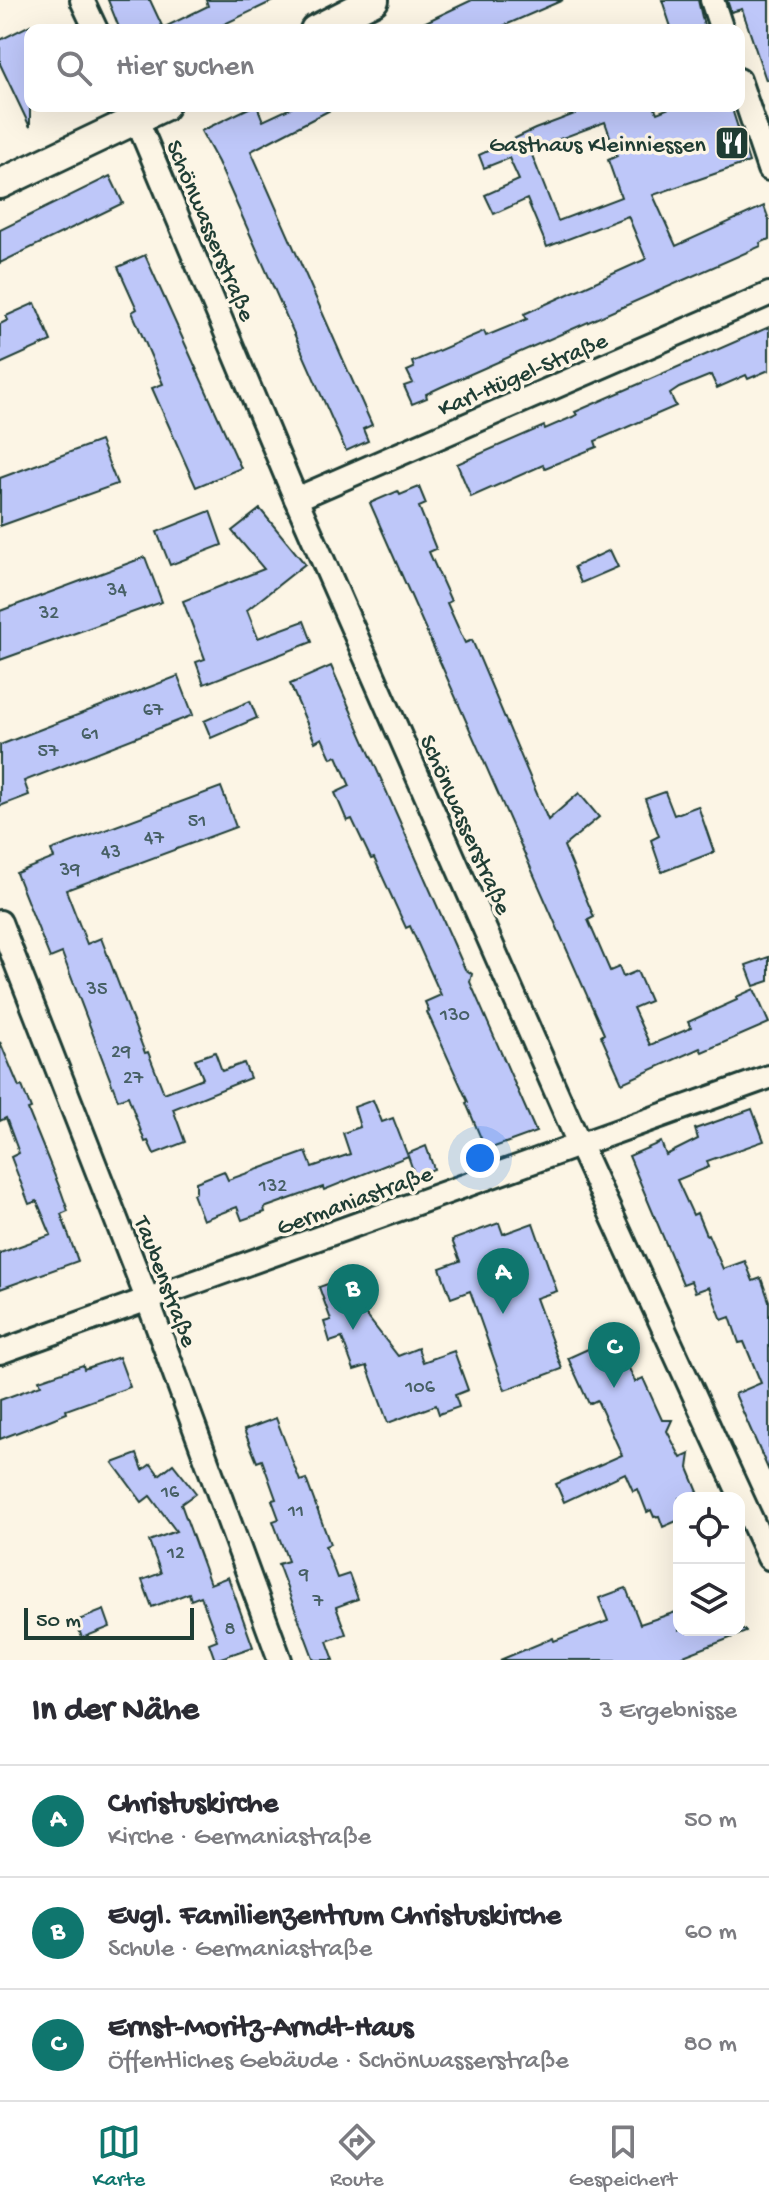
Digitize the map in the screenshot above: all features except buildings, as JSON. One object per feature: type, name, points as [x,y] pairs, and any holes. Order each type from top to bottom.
[{"type":"street","points":[[82,0],[93,24]]},
{"type":"street","points":[[327,24],[374,0]]},
{"type":"street","points":[[712,0],[720,24]]},
{"type":"street","points":[[745,98],[769,169]]},
{"type":"street","points":[[0,184],[134,113]]},
{"type":"street","name":"Schönwasserstraße","points":[[134,113],[296,499],[580,1146],[769,1558]]},
{"type":"street","name":"Karl-Hügel-Straße","points":[[296,499],[769,294]]},
{"type":"street","name":"Taubenstraße","points":[[0,922],[148,1301],[280,1660]]},
{"type":"street","name":"Germaniastraße","points":[[0,1352],[769,1077]]},
{"type":"place","name":"Gasthaus Kleinniessen","points":[[732,143]]},
{"type":"place","name":"Christuskirche","points":[[503,1314]]},
{"type":"place","name":"Evgl. Familienzentrum Christuskirche","points":[[353,1330]]},
{"type":"place","name":"Ernst-Moritz-Arndt-Haus","points":[[614,1388]]}]
